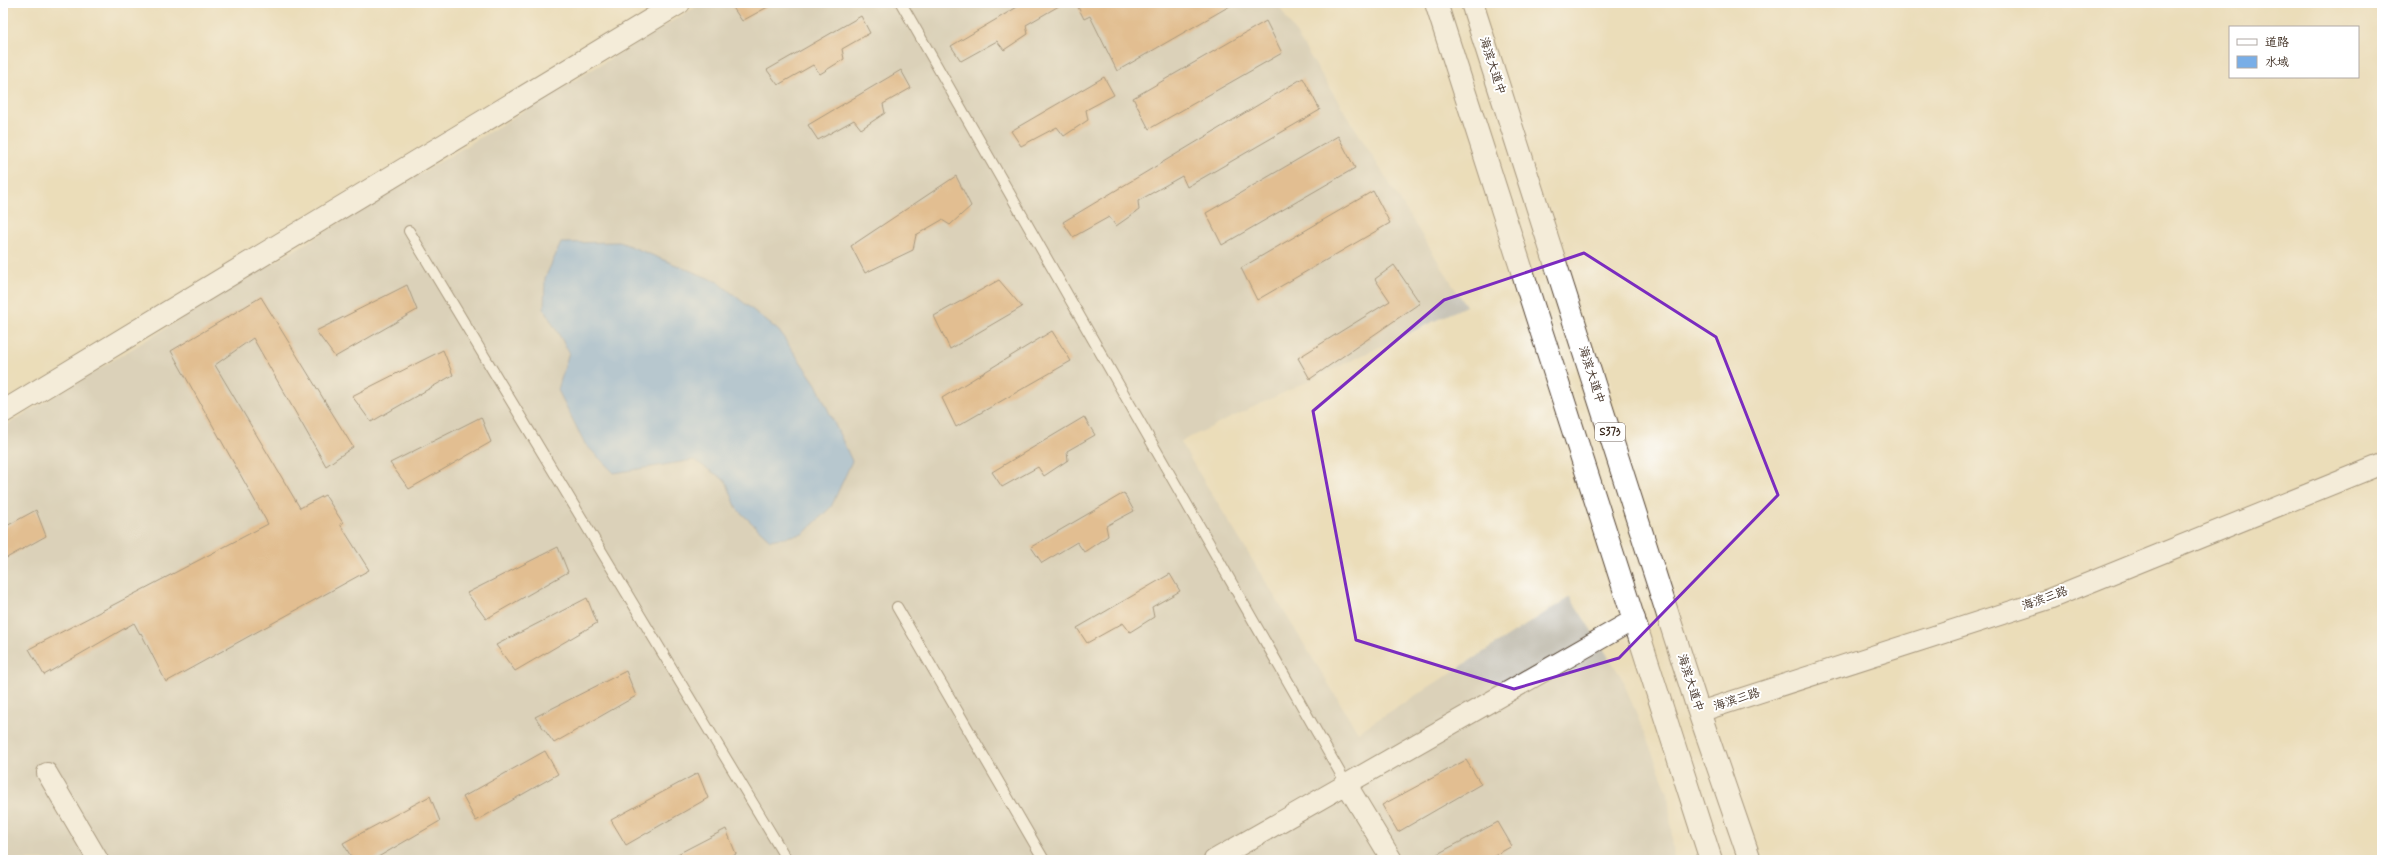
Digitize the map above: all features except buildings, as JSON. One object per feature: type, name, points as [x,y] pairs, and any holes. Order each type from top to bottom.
[{"type":"main road","points":[[3,412],[679,3]]},
{"type":"main road","name":"S373","points":[[1436,3],[1635,619],[1711,860]]},
{"type":"main road","name":"海滨大道中","points":[[1472,3],[1700,712],[1750,860]]},
{"type":"street","name":"海滨三路","points":[[1700,712],[2049,599],[2382,464]]},
{"type":"street","points":[[1218,859],[1635,619]]},
{"type":"street","points":[[47,773],[98,860]]},
{"type":"street","points":[[1347,785],[1392,860]]},
{"type":"lane","points":[[900,3],[1347,785]]},
{"type":"lane","points":[[409,231],[787,860]]},
{"type":"lane","points":[[897,607],[1044,860]]},
{"type":"highlighted area","points":[[1584,253],[1716,337],[1778,495],[1619,658],[1514,689],[1356,640],[1313,411],[1444,300]]},
{"type":"shaded area","points":[[702,3],[1277,3],[1466,306],[1180,442],[1358,732],[1570,597],[1622,678],[1668,792],[1674,860],[3,860],[3,427]]},
{"type":"water","points":[[620,242],[718,282],[779,331],[816,384],[852,461],[831,507],[803,534],[770,540],[737,509],[726,481],[694,460],[614,473],[585,444],[558,390],[569,352],[544,309],[545,278],[561,243]]}]
